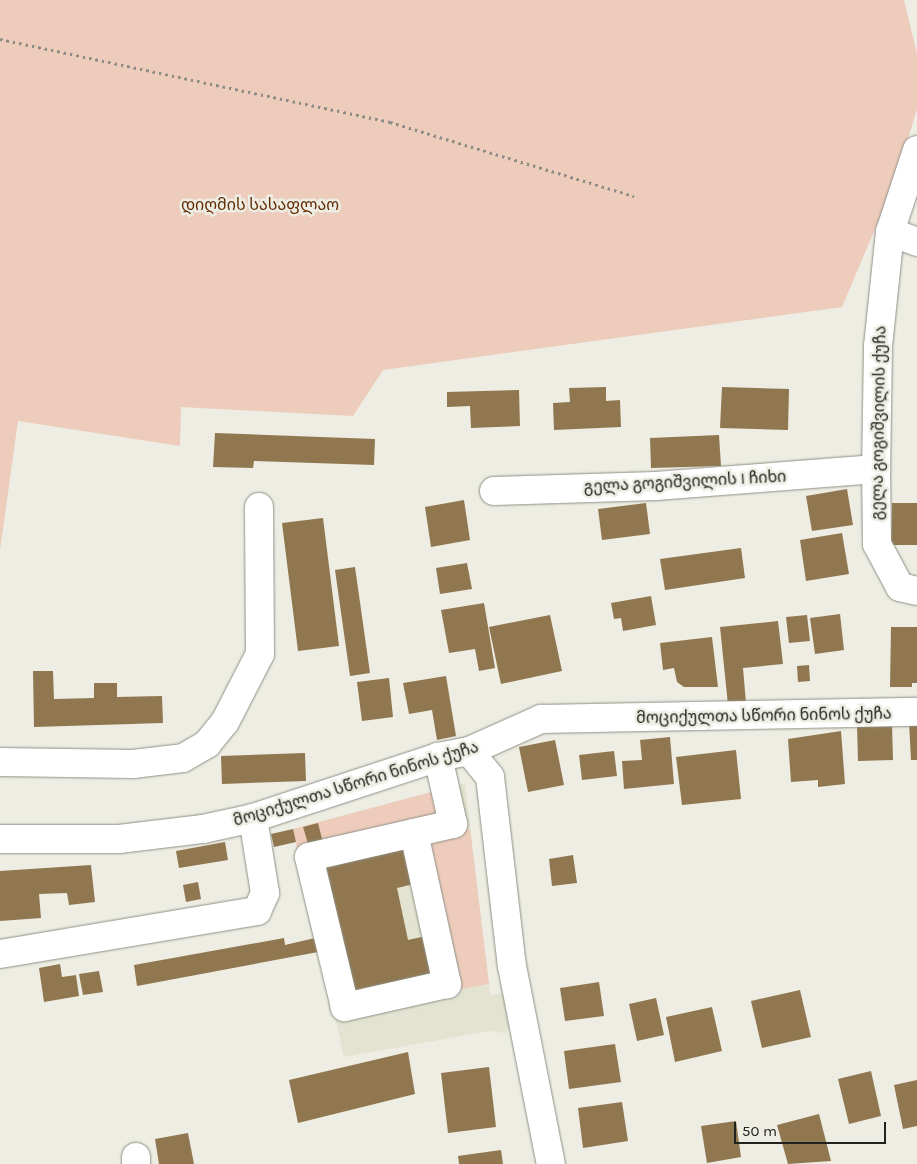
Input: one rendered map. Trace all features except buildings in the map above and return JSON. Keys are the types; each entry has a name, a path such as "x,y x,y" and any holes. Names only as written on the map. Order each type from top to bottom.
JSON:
{"street":[{"name":"გელა გოგიშვილის ქუჩა","path":"917,150 890,232 878,346 876,469 878,544 900,587 917,591"},
{"path":"890,232 917,242"},
{"name":"გელა გოგიშვილის I ჩიხი","path":"494,490 656,486 876,469"},
{"path":"0,762 134,764 183,758 207,744 225,722 260,654 259,507"},
{"name":"მოციქულთა სწორი ნინოს ქუჩა","path":"0,839 119,839 202,829 253,818 438,757 469,751 541,719 917,712"},
{"path":"469,751 490,777 512,966 551,1164"},
{"path":"414,833 447,984 345,1007 309,857 453,824 438,757"},
{"path":"0,954 257,911 266,893 253,818"}],"path":[{"path":"0,40 390,122 634,196"}],"shaded area":[{"path":"465,783 490,995 506,993 511,1025 505,1033 489,1031 344,1057 293,829"}],"green space":[{"name":"დიღმის სასაფლაო","path":"0,0 904,0 917,54 917,109 895,182 842,307 383,370 353,416 181,407 180,446 18,421 0,550"},
{"path":"435,791 442,819 298,853 293,829"},
{"path":"470,829 489,984 457,990 427,839"}]}
